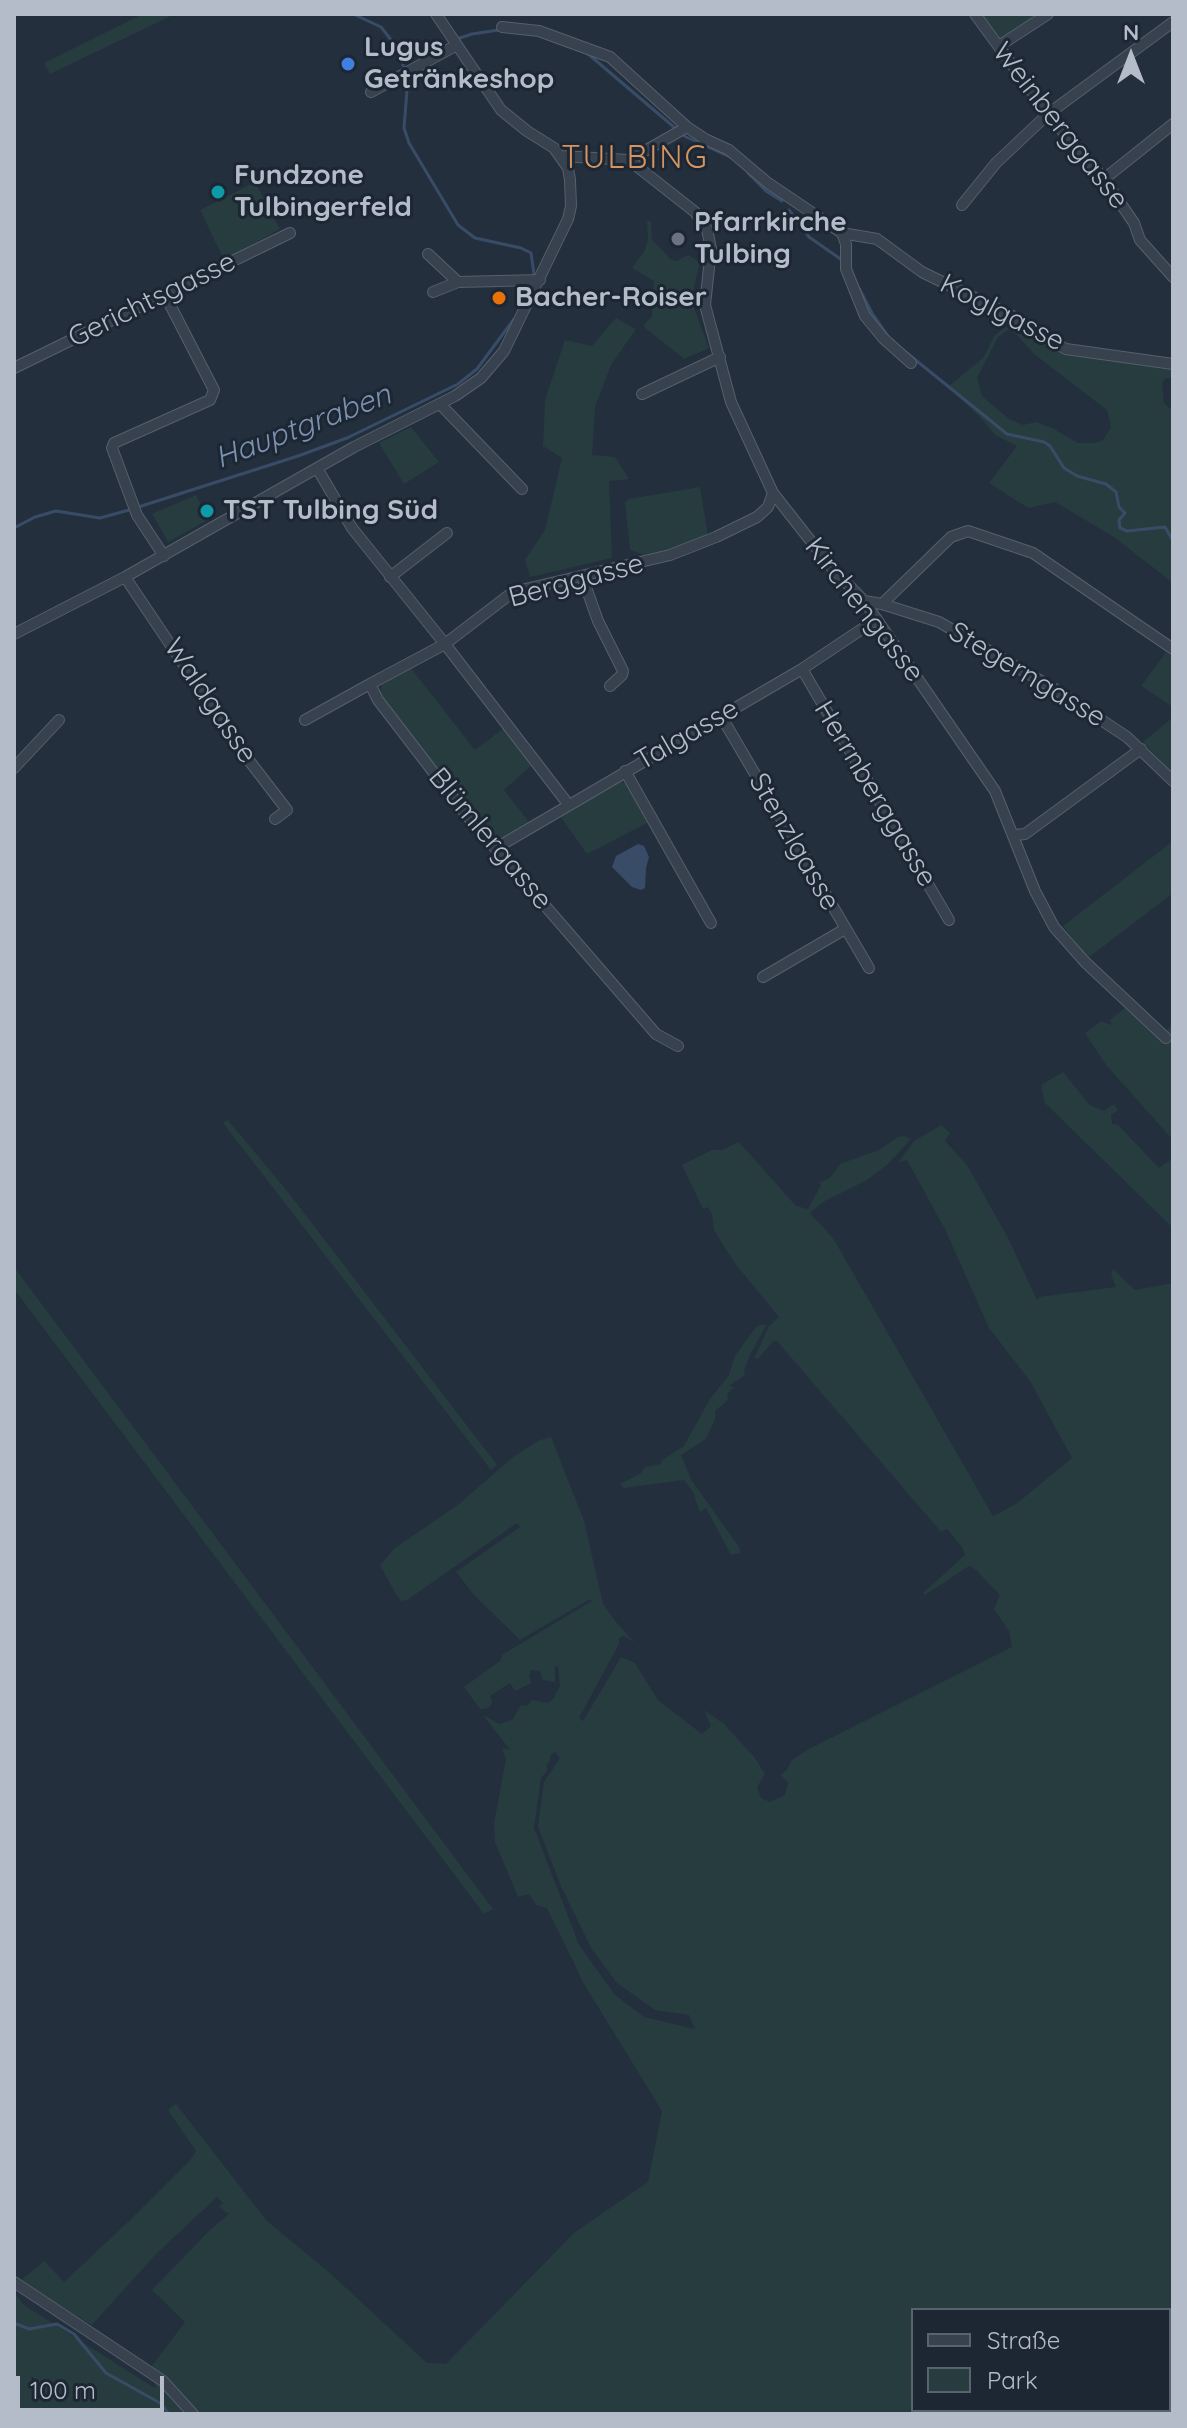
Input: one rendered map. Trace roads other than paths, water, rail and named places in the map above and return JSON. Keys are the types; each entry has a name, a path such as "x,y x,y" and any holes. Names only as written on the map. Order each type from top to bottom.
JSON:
{"street":[{"path":"14,634 164,556 317,468 440,404 471,386 504,351 561,235 571,206 570,180 561,156 501,110 436,14"},
{"name":"Weinberggasse","path":"975,14 1048,114 1104,179 1134,223 1140,240 1173,277"},
{"path":"999,46 1048,14"},
{"path":"962,205 996,163 1048,114 1173,22"},
{"path":"502,27 539,31 610,57 687,127 729,150 768,183 842,233 846,244 846,269 865,316 883,338 911,363"},
{"path":"371,92 397,75 455,46"},
{"path":"1104,179 1173,124"},
{"path":"561,156 629,160 687,127"},
{"name":"Kirchengasse","path":"629,160 695,212 707,229 711,249 705,305 731,402 773,493 832,568 864,601 995,791 1035,891 1054,927 1085,962 1166,1038"},
{"name":"Gerichtsgasse","path":"14,368 290,233"},
{"name":"Koglgasse","path":"842,233 877,239 922,272 1012,316 1019,324 1066,349 1173,364"},
{"path":"428,254 458,282"},
{"path":"433,292 458,282 540,280"},
{"path":"164,556 137,515 112,448 114,443 210,400 214,390 165,295"},
{"path":"642,394 720,357"},
{"path":"440,404 522,489"},
{"path":"317,468 352,528 568,804"},
{"name":"Berggasse","path":"445,644 513,592 670,555 757,517 768,507 773,493"},
{"path":"882,604 951,537 968,531 1033,553 1173,649"},
{"path":"390,577 447,533"},
{"path":"582,576 598,621 623,671 610,686"},
{"name":"Waldgasse","path":"125,577 241,750 287,810 275,819"},
{"name":"Stegerngasse","path":"864,601 939,622 1053,688 1141,749 1173,781"},
{"name":"Talgasse","path":"496,848 802,669 877,619"},
{"path":"305,720 445,644"},
{"name":"Herrnberggasse","path":"802,669 949,920"},
{"name":"Blümlergasse","path":"370,684 387,712 464,812 656,1034 678,1046"},
{"name":"Stenzlgasse","path":"721,716 869,968"},
{"path":"14,768 59,720"},
{"path":"1015,835 1025,834 1141,749"},
{"path":"625,771 711,923"},
{"path":"763,977 845,929"},
{"path":"14,2282 163,2381 193,2414"}],"water":[{"path":"638,844 644,846 649,857 645,888 641,890 632,887 612,867 616,856"}],"waterway":[{"name":"Hauptgraben","path":"353,14 381,27 395,45 408,77 404,128 409,143 458,225 475,238 531,253 534,274 523,301"},
{"path":"457,39 499,30"},
{"path":"587,53 675,128"},
{"path":"684,136 730,157"},
{"path":"748,173 766,191 782,201"},
{"path":"789,210 809,237 842,260"},
{"path":"859,288 888,336"},
{"name":"Hauptgraben","path":"14,528 56,511 100,518 347,438 458,384 477,369 514,319"},
{"path":"902,349 1007,434 1044,442 1064,468 1077,476 1106,484 1116,492 1119,507 1125,513 1119,520 1120,528 1127,531 1165,527 1173,541"},
{"path":"14,2323 29,2329 57,2324 74,2334 106,2373 160,2403 169,2414"}],"place":[{"name":"Lugus Getränkeshop","path":"348,64"},
{"name":"Fundzone Tulbingerfeld","path":"218,192"},
{"name":"Pfarrkirche Tulbing","path":"678,239"},
{"name":"Bacher-Roiser","path":"499,298"},
{"name":"TST Tulbing Süd","path":"207,511"}],"district":[{"name":"TULBING","path":"635,158"}]}
